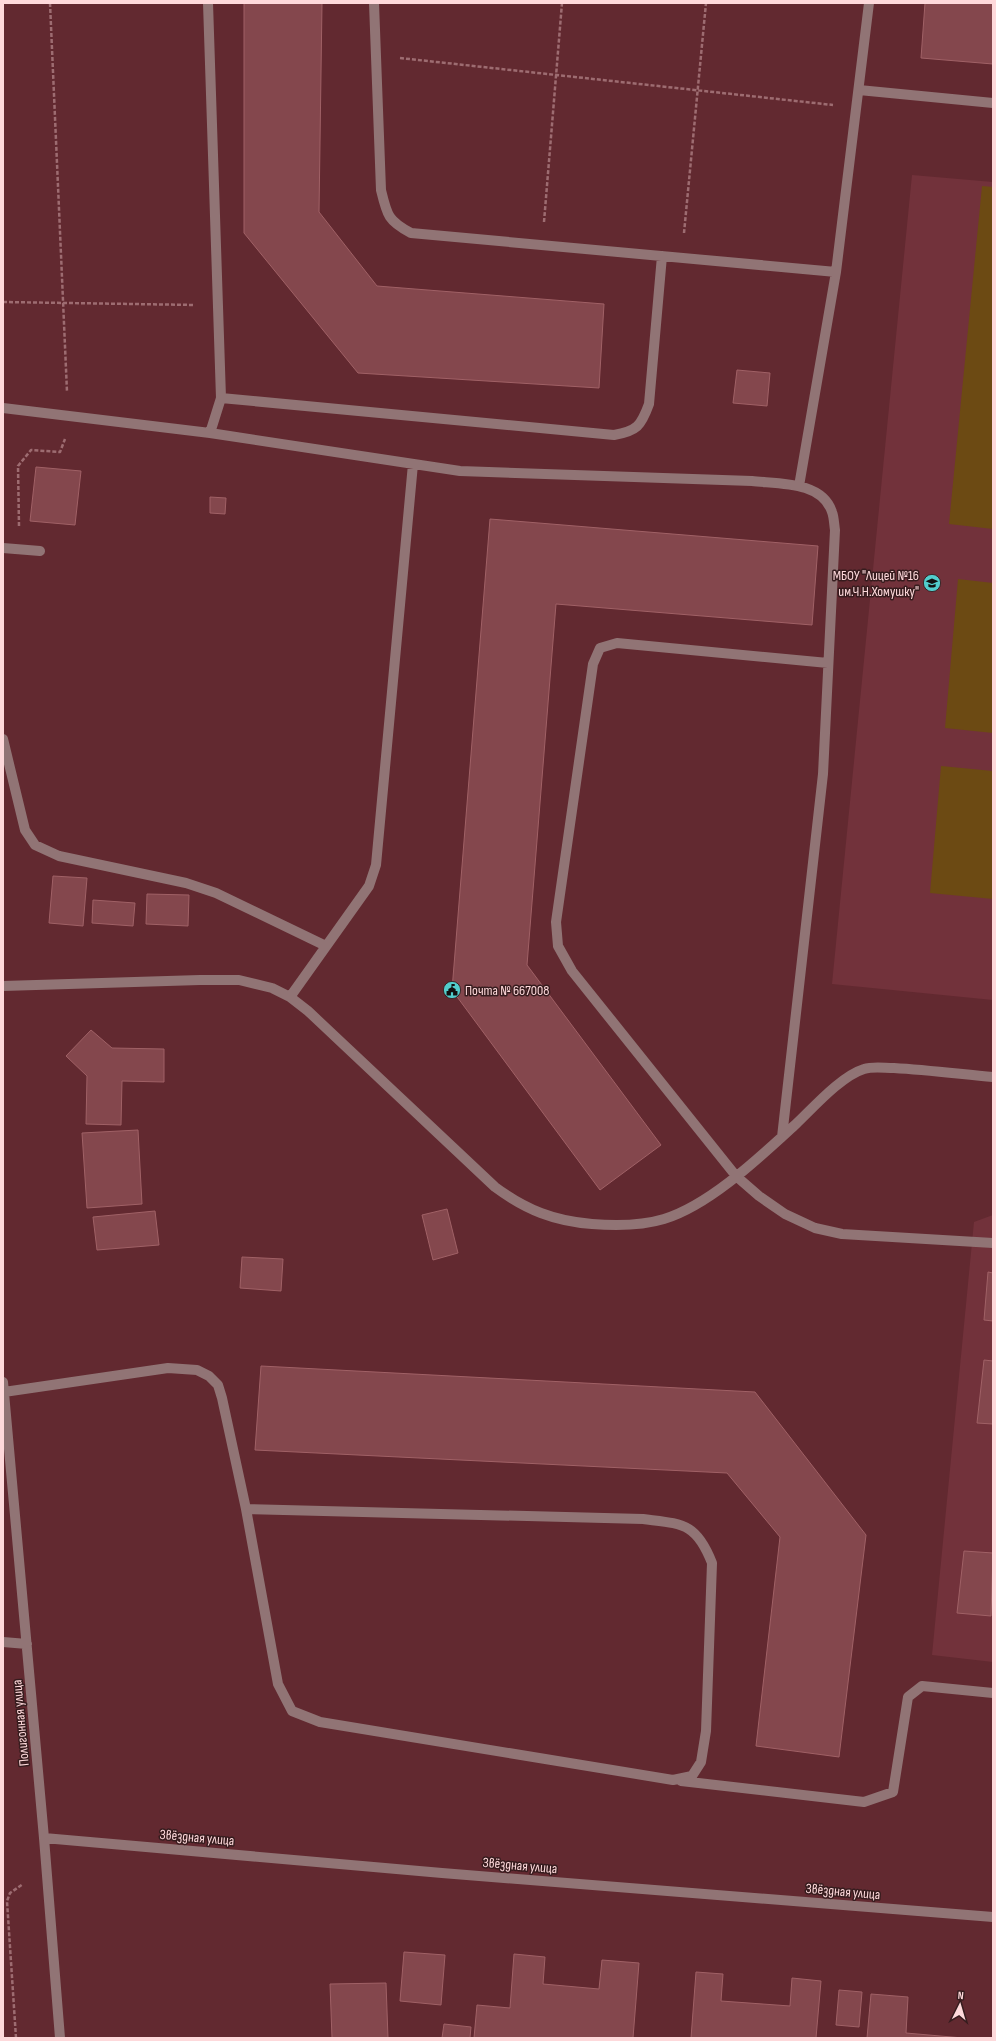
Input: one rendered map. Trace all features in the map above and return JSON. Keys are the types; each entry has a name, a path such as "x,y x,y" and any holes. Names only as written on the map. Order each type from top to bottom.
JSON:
{"street":[{"path":"208,3 221,398 210,433"},
{"path":"374,3 381,190 386,212 396,226 411,233 836,272"},
{"path":"799,486 836,272 869,3"},
{"path":"859,90 993,103"},
{"path":"221,398 614,436 630,432 643,420 649,404 662,256"},
{"path":"3,408 210,433 460,472 752,481 799,486 819,494 832,510 835,530 822,774 782,1136"},
{"path":"290,997 369,886 376,865 413,464"},
{"path":"3,548 40,551"},
{"path":"828,663 617,643 600,648 593,664 556,922 558,946 572,971 736,1176 759,1196 785,1214 815,1228 842,1234 993,1243"},
{"path":"3,739 25,830 35,845 59,856 186,883 216,893 326,946"},
{"path":"3,986 239,980 266,986 290,997 335,1035 495,1187 512,1200 540,1214 573,1222 617,1226 642,1224 665,1219 704,1199 736,1176 841,1083 853,1074 864,1069 914,1069 993,1077"},
{"path":"4,1392 168,1368 197,1370 209,1376 218,1385 246,1509 278,1684 292,1711 320,1722 673,1780 864,1802 893,1792 908,1697 922,1686 993,1693"},
{"name":"Полигонная улица","path":"3,1382 48,1881 60,2038"},
{"path":"246,1509 643,1519 678,1523 695,1532 704,1544 712,1563 706,1731 701,1762 692,1776 673,1780"},
{"path":"3,1642 27,1644"},
{"name":"Звёздная улица","path":"44,1838 434,1872 993,1917"}],"path":[{"path":"19,550 18,466 31,450 60,452 65,439 68,415 50,3"},
{"path":"542,245 562,3"},
{"path":"681,258 706,3"},
{"path":"376,55 857,107"},
{"path":"3,302 218,305"},
{"path":"16,2038 7,1901 10,1893 25,1883 48,1881"}],"shaded area":[{"name":"МБОУ \"Лицей №16 им.Ч.Н.Хомушку\"","path":"912,175 993,182 993,1000 832,984"},
{"path":"982,186 993,187 993,529 949,524"},
{"path":"958,579 993,583 993,733 945,728"},
{"path":"941,766 993,771 993,899 930,893"},
{"path":"993,1215 993,1662 932,1655 974,1222"}],"building":[{"path":"244,3 322,3 319,212 377,286 604,304 599,388 358,373 244,233"},
{"path":"925,3 993,3 993,64 921,58"},
{"path":"737,370 770,373 767,406 733,403"},
{"path":"36,467 81,471 75,525 30,521"},
{"path":"210,497 226,498 225,514 210,513"},
{"path":"490,519 818,546 812,625 556,604 527,965 661,1145 600,1190 452,990"},
{"path":"53,876 87,878 83,926 49,923"},
{"path":"147,894 189,895 188,926 146,924"},
{"path":"93,900 135,903 133,926 92,923"},
{"path":"91,1030 112,1048 164,1049 164,1082 122,1081 121,1125 86,1124 87,1076 66,1056"},
{"path":"138,1130 142,1204 87,1208 82,1133"},
{"path":"447,1209 458,1253 433,1260 422,1215"},
{"path":"155,1211 159,1245 97,1250 93,1217"},
{"path":"242,1257 283,1259 281,1291 240,1288"},
{"path":"988,1272 993,1273 993,1321 984,1320"},
{"path":"984,1360 993,1361 993,1424 977,1423"},
{"path":"261,1366 755,1392 866,1535 839,1757 756,1746 780,1537 727,1473 255,1450"},
{"path":"964,1551 993,1553 991,1616 957,1613"},
{"path":"404,1952 445,1955 441,2005 400,2001"},
{"path":"514,1954 545,1957 543,1984 599,1989 602,1960 639,1963 633,2038 474,2038 477,2005 510,2008"},
{"path":"696,1972 723,1974 721,2001 790,2006 792,1978 821,1981 816,2038 691,2038"},
{"path":"386,1983 388,2038 332,2038 330,1984"},
{"path":"839,1990 862,1992 859,2027 836,2025"},
{"path":"871,1994 908,1997 906,2033 963,2038 867,2038"},
{"path":"444,2024 471,2027 470,2038 442,2038"}],"place":[{"name":"МБОУ \"Лицей №16 им.Ч.Н.Хомушку\"","path":"932,583"},
{"name":"Почта № 667008","path":"452,990"}]}
